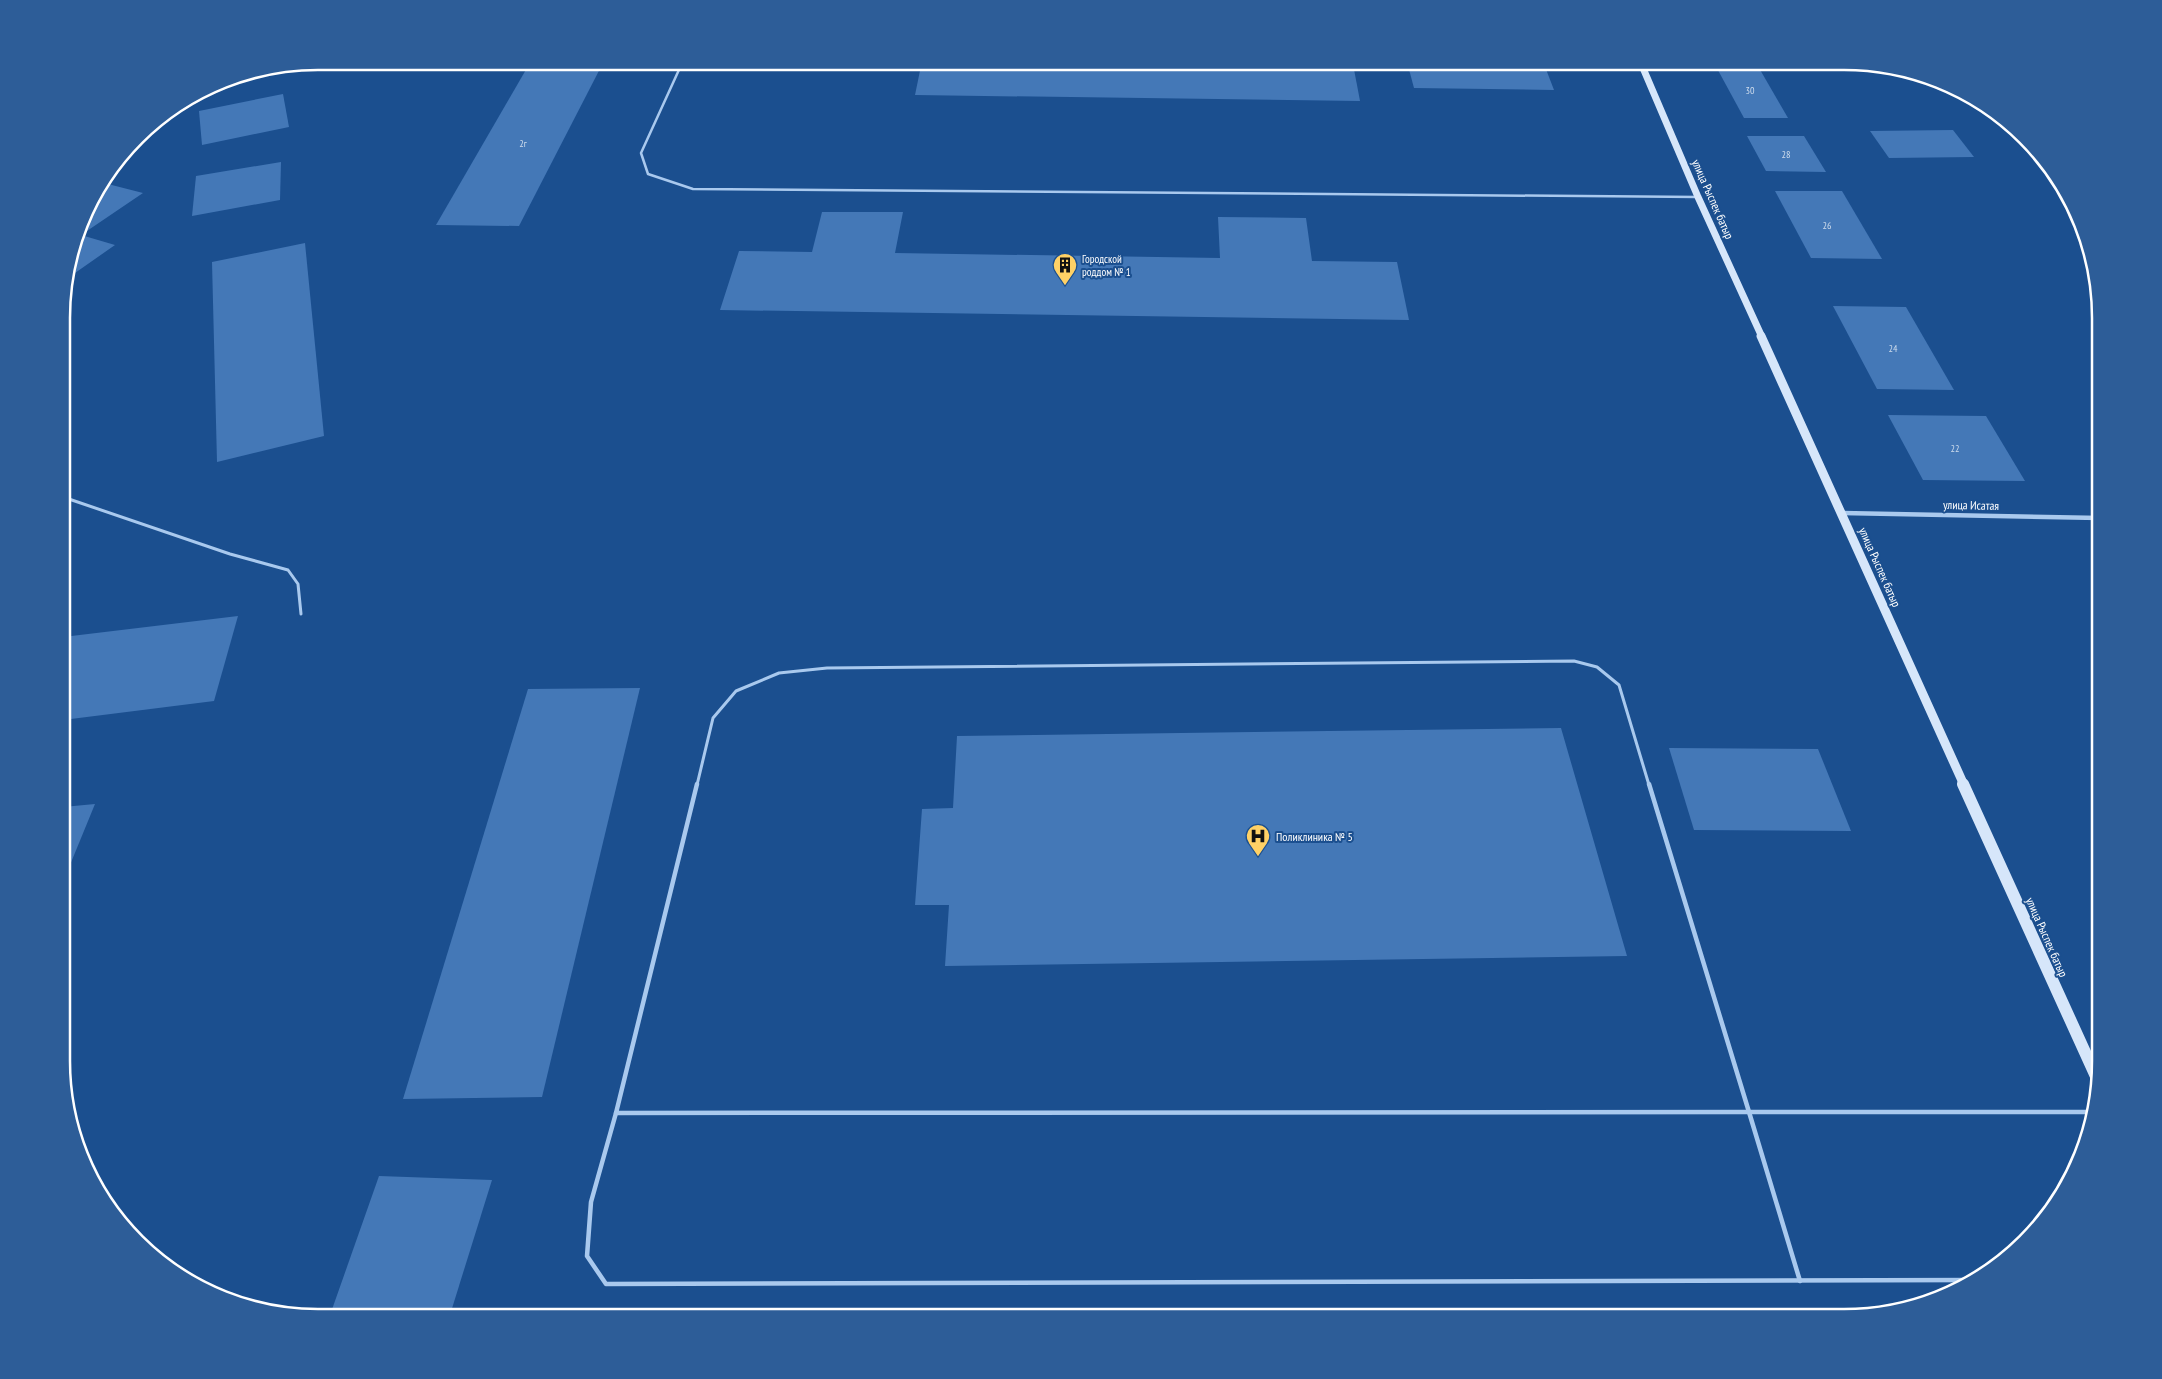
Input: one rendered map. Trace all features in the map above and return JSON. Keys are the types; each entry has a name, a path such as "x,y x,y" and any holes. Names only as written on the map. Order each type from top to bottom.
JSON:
{"street":[{"name":"улица Рыспек батыр","path":"1644,70 1698,197 2092,1067"},
{"name":"улица Исатая","path":"1842,513 2092,518"}],"lane":[{"path":"679,70 640,153 648,174 693,189 1698,197"},
{"path":"70,499 230,554 288,570 298,584 301,614"},
{"path":"1800,1281 1619,685 1597,667 1574,661 827,668 779,673 736,691 713,718 616,1113 591,1202 587,1256 606,1284 1800,1281 1960,1280"},
{"path":"616,1113 1748,1110 2087,1112"}],"building":[{"path":"526,70 599,70 519,226 436,225"},
{"path":"920,70 1354,70 1360,101 915,95"},
{"path":"1409,70 1546,70 1554,90 1414,88"},
{"path":"1718,70 1760,70 1788,118 1744,118"},
{"path":"283,94 289,127 202,145 199,111"},
{"path":"1953,130 1974,157 1889,158 1870,131"},
{"path":"1747,136 1804,136 1826,172 1766,171"},
{"path":"281,162 280,200 192,216 196,176"},
{"path":"109,184 143,193 85,232"},
{"path":"1775,191 1842,191 1882,259 1811,258"},
{"name":"Городской роддом № 1","path":"822,212 903,212 895,253 1220,258 1218,217 1306,218 1312,261 1397,262 1409,320 720,310 739,251 812,252"},
{"path":"84,236 115,245 74,274"},
{"path":"305,243 324,436 217,462 212,262"},
{"path":"1833,306 1906,307 1954,390 1877,389"},
{"path":"1888,415 1986,416 2025,481 1923,480"},
{"path":"238,616 214,701 70,719 70,636"},
{"path":"640,688 542,1097 403,1099 528,689"},
{"name":"Поликлиника № 5","path":"1561,728 1627,956 945,966 949,905 915,905 922,809 953,808 957,736"},
{"path":"1669,748 1818,749 1851,831 1694,830"},
{"path":"95,804 70,865 70,806"},
{"path":"379,1176 492,1180 452,1309 332,1309"}],"place":[{"name":"Городской роддом № 1","path":"1065,286"},
{"name":"Поликлиника № 5","path":"1258,857"}]}
